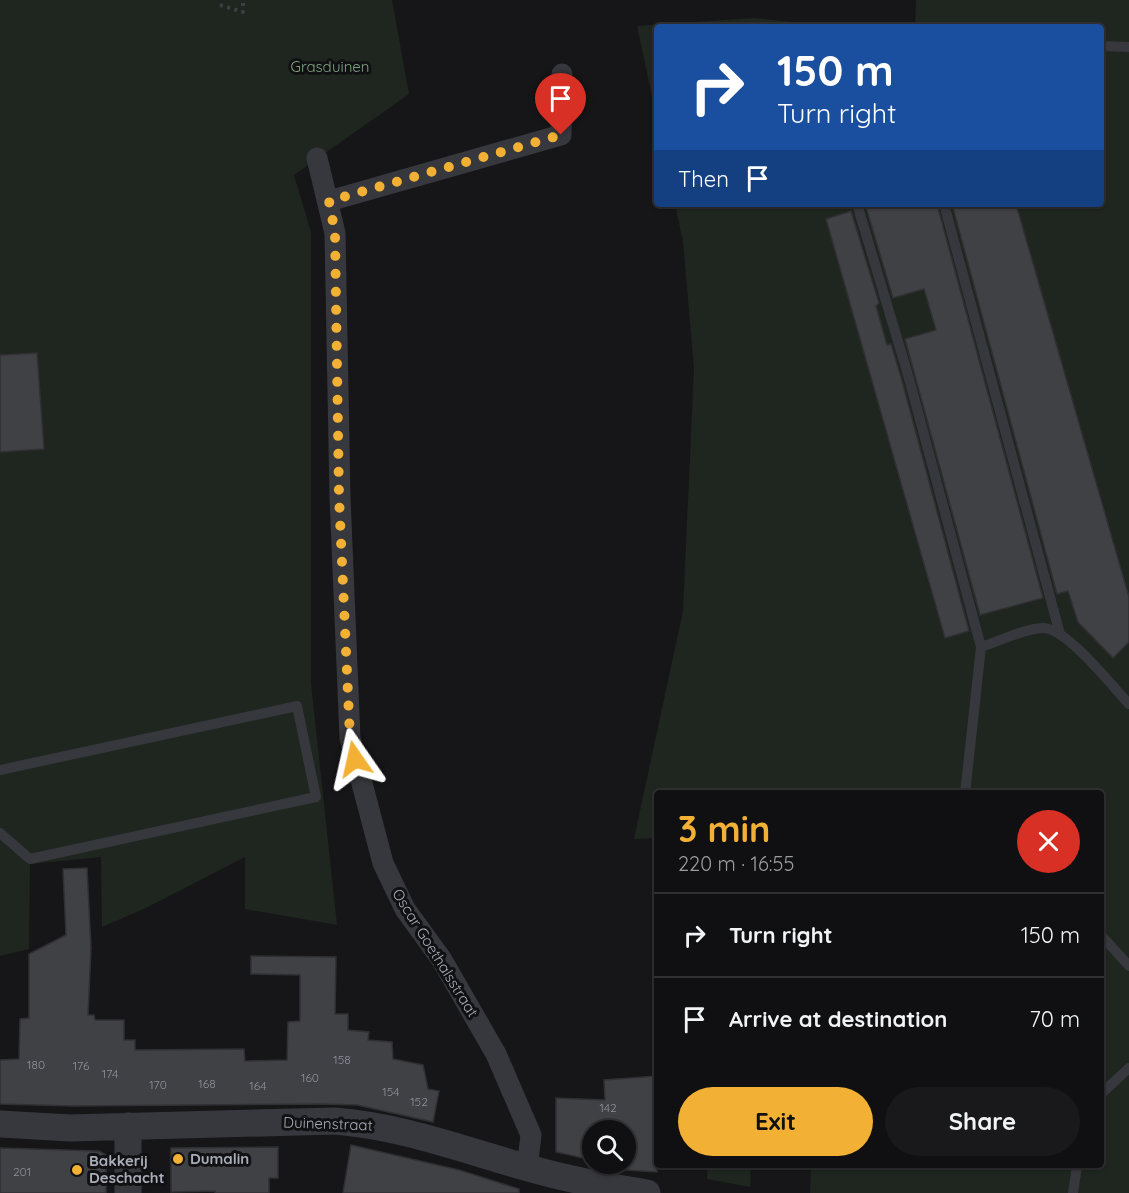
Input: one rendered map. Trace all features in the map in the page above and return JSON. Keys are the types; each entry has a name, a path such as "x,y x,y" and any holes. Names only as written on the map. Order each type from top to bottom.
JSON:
{"street":[{"path":"329,201 561,135 562,74"},
{"name":"Oscar Goethalsstraat","path":"317,159 335,233 339,497 350,738 383,863 405,909 442,960 496,1054 531,1135 527,1168"},
{"name":"Duinenstraat","path":"0,1124 70,1128 334,1122 370,1124 441,1141 527,1168 646,1193"},
{"path":"128,1126 128,1193"}],"lane":[{"path":"1104,46 1129,47"},
{"path":"858,207 908,375 981,647 967,790"},
{"path":"945,207 1060,634"},
{"path":"981,647 1044,628 1060,634 1129,704"},
{"path":"0,770 297,706 315,797 30,859 0,833"},
{"path":"1104,938 1129,966"},
{"path":"1104,1091 1129,1068"},
{"path":"1073,1193 1077,1168"}],"path":[{"path":"220,5 243,12 243,0"}],"green space":[{"name":"Grasduinen","path":"0,0 392,0 409,94 294,175 311,232 311,683 337,925 245,909 245,857 146,908 102,927 101,857 30,864 29,949 0,956"},
{"path":"916,0 1129,0 1129,1193 810,1193 811,1168 1104,1168 1104,790 654,790 654,855 653,838 634,839 683,611 694,368 683,242 676,207 1104,207 1104,24 915,24"},
{"path":"754,18 810,24 666,24"},
{"path":"654,25 654,105 637,26"},
{"path":"708,1168 751,1168 750,1187 707,1179"}],"building":[{"path":"866,207 938,207 1043,598 980,615 905,339 936,330 924,289 893,298"},
{"path":"953,207 1017,207 1129,597 1129,642 1113,658 1078,622 1068,591 1057,594"},
{"path":"851,211 879,303 876,306 887,345 891,344 901,377 969,631 945,638 826,219"},
{"path":"37,353 44,449 0,452 0,355"},
{"path":"87,868 91,948 88,1015 94,1015 95,1020 124,1020 124,1040 135,1040 135,1050 244,1049 245,1061 287,1060 288,1022 300,1021 300,975 251,974 251,956 336,957 335,1014 348,1014 348,1030 369,1032 368,1040 392,1042 393,1059 423,1065 428,1089 439,1091 433,1122 357,1105 0,1104 0,1060 19,1059 20,1019 29,1018 29,954 66,935 63,869"},
{"path":"654,1076 654,1168 657,1168 657,1172 636,1171 636,1120 582,1120 582,1158 556,1152 556,1098 605,1100 604,1080"},
{"path":"351,1145 459,1170 519,1189 519,1193 343,1193"},
{"path":"278,1147 278,1178 269,1178 269,1193 171,1192 171,1148"},
{"path":"0,1148 99,1151 106,1155 106,1193 0,1193"}],"place":[{"name":"Dumalin","path":"178,1159"},
{"name":"Bakkerij Deschacht","path":"77,1170"}],"route":[{"path":"355,759 350,738 339,497 335,233 329,201 561,135"}]}
